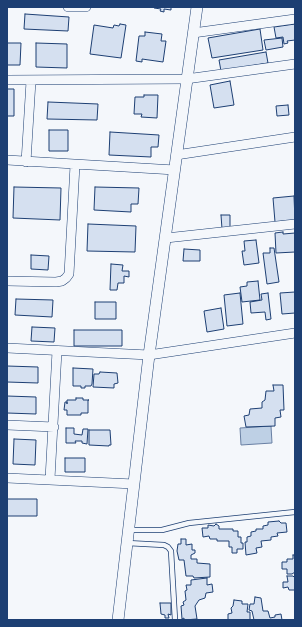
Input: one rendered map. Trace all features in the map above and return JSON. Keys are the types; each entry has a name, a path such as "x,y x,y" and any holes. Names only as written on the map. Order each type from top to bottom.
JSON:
{"street":[{"path":"68,7 86,7"},
{"path":"118,620 149,355 197,7"},
{"path":"193,33 295,19"},
{"path":"7,80 186,80 295,64"},
{"path":"26,162 31,81"},
{"path":"176,155 295,137"},
{"path":"7,160 175,170"},
{"path":"7,281 56,282 62,281 69,274 76,165"},
{"path":"166,238 295,224"},
{"path":"7,348 149,355 295,333"},
{"path":"50,479 58,351"},
{"path":"7,425 54,427"},
{"path":"7,478 134,484"}],"lane":[{"path":"128,530 162,530 189,523 295,512"},
{"path":"127,543 164,545 171,551 175,620"}],"water":[{"path":"271,426 272,443 241,445 240,428"}],"building":[{"path":"171,7 171,10 164,9 164,12 160,11 161,9 154,8"},
{"path":"25,14 69,17 68,31 24,29"},
{"path":"120,24 126,25 121,58 90,54 94,25 113,28 114,25 119,26"},
{"path":"295,24 295,40 287,41 288,43 284,44 283,37 276,38 274,27"},
{"path":"260,29 263,50 212,58 208,38"},
{"path":"145,32 162,34 161,41 166,41 163,62 142,59 142,62 136,61 139,36 145,36"},
{"path":"282,38 283,47 266,50 264,40"},
{"path":"7,43 21,43 20,65 7,65"},
{"path":"36,43 67,44 67,68 36,67"},
{"path":"266,52 268,63 221,71 219,60"},
{"path":"230,81 234,105 214,108 210,85"},
{"path":"7,89 14,89 14,116 7,116"},
{"path":"144,95 158,95 157,118 141,117 142,114 134,114 135,97 144,97"},
{"path":"48,102 98,104 97,120 47,119"},
{"path":"288,105 289,115 277,116 276,106"},
{"path":"49,130 68,130 68,151 49,151"},
{"path":"110,132 159,135 158,147 151,147 151,157 109,155"},
{"path":"14,187 61,188 60,220 13,218"},
{"path":"95,187 139,188 138,204 131,204 131,212 94,210"},
{"path":"294,196 295,220 275,222 273,198"},
{"path":"221,215 230,215 230,229 222,229"},
{"path":"88,224 136,226 135,252 87,251"},
{"path":"283,232 283,234 295,233 295,252 276,253 275,233"},
{"path":"256,240 259,263 244,265 242,251 245,251 244,241"},
{"path":"270,248 274,248 279,282 267,284 263,253 270,253"},
{"path":"184,249 200,250 200,261 183,261"},
{"path":"31,255 49,256 48,270 31,269"},
{"path":"111,264 123,265 122,271 129,271 129,277 124,276 124,283 118,283 117,290 110,290"},
{"path":"258,281 260,300 242,302 240,287 247,286 247,282"},
{"path":"295,292 295,313 282,314 280,293"},
{"path":"240,293 243,324 227,326 224,295"},
{"path":"268,293 271,319 266,320 265,312 251,313 250,302 262,300 261,294"},
{"path":"16,299 53,300 52,317 15,315"},
{"path":"95,302 116,302 116,319 95,319"},
{"path":"221,308 224,329 207,332 204,311"},
{"path":"32,327 55,328 54,342 31,341"},
{"path":"74,330 122,330 122,346 74,346"},
{"path":"7,366 38,367 38,383 7,382"},
{"path":"73,368 93,369 91,386 81,388 81,386 73,386"},
{"path":"100,372 117,373 118,383 114,384 114,388 93,387 94,374 99,374"},
{"path":"273,385 283,385 284,410 280,410 281,417 275,418 275,426 246,427 244,416 249,415 250,409 262,408 262,402 265,400 266,391 274,391"},
{"path":"7,396 36,397 36,414 7,413"},
{"path":"76,398 88,400 88,413 81,413 81,415 67,415 67,410 64,410 65,402 67,402 67,400 76,400"},
{"path":"66,428 74,428 74,434 82,435 83,429 88,429 87,444 82,443 82,441 75,441 76,443 66,443"},
{"path":"89,430 110,430 111,445 89,445"},
{"path":"14,439 36,440 35,465 13,464"},
{"path":"65,458 85,458 85,472 65,472"},
{"path":"7,499 37,499 37,516 7,516"},
{"path":"279,521 281,523 286,523 287,532 277,533 278,536 271,537 271,540 261,541 262,547 256,548 257,553 246,555 245,542 247,542 247,537 251,536 251,532 256,531 256,529 263,529 263,526 268,525 268,522"},
{"path":"216,524 219,526 219,529 233,529 233,531 238,531 238,537 241,537 241,543 243,543 243,549 237,549 237,553 232,553 232,547 229,547 229,541 217,541 217,539 210,539 209,536 203,537 202,528 208,528 208,525 214,526"},
{"path":"181,539 186,539 186,545 192,544 192,550 195,550 195,553 191,555 191,559 197,559 197,563 210,564 210,577 194,578 193,576 186,576 184,560 179,560 177,551 178,544 181,544"},
{"path":"293,555 295,555 295,572 292,574 287,574 287,569 282,569 282,562 287,562 287,559 293,559"},
{"path":"287,576 293,576 295,578 295,590 289,590 288,587 283,588 283,582 288,582"},
{"path":"207,578 207,585 212,584 213,592 206,593 205,598 199,600 195,606 197,619 182,619 181,606 184,605 183,602 186,600 186,585 191,585 191,580"},
{"path":"255,597 261,598 263,611 268,611 270,618 281,614 282,620 254,620 252,611 249,610 250,604 254,604"},
{"path":"234,600 242,601 242,604 248,604 247,612 250,612 250,620 228,620 228,614 232,613 231,608"},
{"path":"160,603 171,603 171,615 168,614 169,618 165,618 165,615 161,614"}]}
